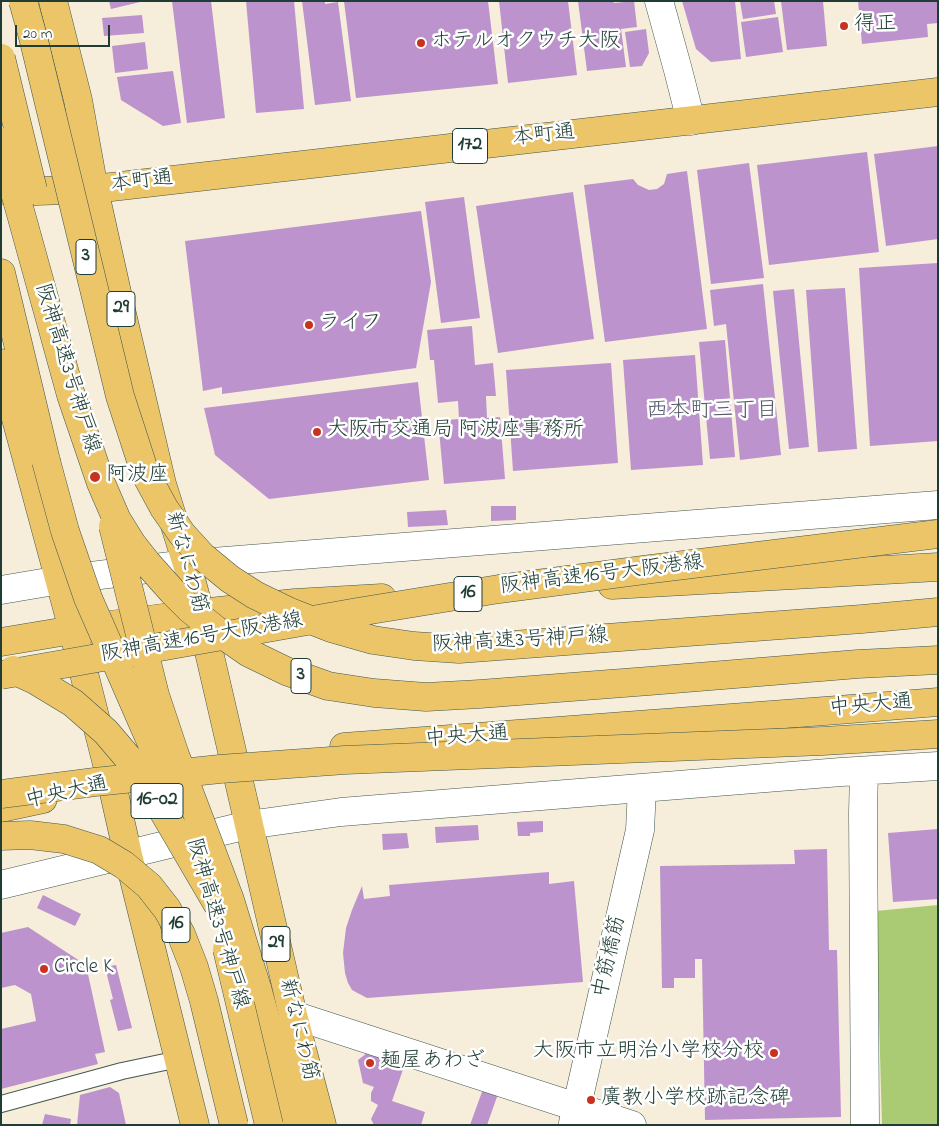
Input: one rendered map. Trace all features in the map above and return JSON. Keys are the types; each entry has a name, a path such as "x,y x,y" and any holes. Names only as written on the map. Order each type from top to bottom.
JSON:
{"main road":[{"name":"阪神高速3号神戸線","path":"24,1 120,396 144,473 164,508 182,534 202,556 230,579 255,595 290,612 331,628 381,641 414,646 458,649 938,612"},
{"name":"新なにわ筋","path":"53,1 78,100 94,189 162,484 200,613 292,1015 322,1125"},
{"name":"3","path":"1,58 155,696 175,755 230,900 257,988"},
{"name":"本町通","path":"1,193 94,189 938,92"},
{"name":"阪神高速3号神戸線","path":"1,142 71,395 101,483 117,520 132,544 172,591 216,630 249,653 286,671 328,686 374,693 426,696 480,694 858,664 938,660"},
{"name":"阪神高速3号神戸線","path":"1,273 46,461 65,531 88,598 196,846 231,963 269,1125"},
{"path":"1,363 73,630 195,1125"},
{"name":"阪神高速16号大阪港線","path":"1,675 348,613 499,589 938,534"},
{"path":"1,642 200,613 305,603 938,567"},
{"name":"16-02","path":"1,665 35,680 73,703 106,732 134,766 159,804 224,914 257,988 295,1125"},
{"name":"中央大通","path":"1,808 112,784 235,761 327,748 938,702"},
{"path":"1,794 220,769 345,760 938,734"},
{"name":"16","path":"1,836 30,835 64,839 98,850 124,865 149,886 167,909 181,934 194,967 234,1125"}],"street":[{"path":"659,1 691,121"},
{"path":"1,590 60,580 187,564 938,505"},
{"path":"838,710 863,813 865,1125"},
{"path":"1,885 248,825 341,812 938,766"},
{"name":"中筋橋筋","path":"575,1116 640,830 642,789"},
{"path":"292,1015 575,1116 632,1125"}],"lane":[{"path":"1,1104 122,1071 179,1059"}],"green space":[{"path":"938,905 938,1125 882,1125 876,911"}],"building":[{"path":"109,1 140,1 140,2 111,9"},
{"path":"172,1 211,1 225,118 187,123"},
{"path":"246,1 294,1 304,109 256,113"},
{"path":"302,1 325,1 325,4 338,2 351,101 315,105"},
{"name":"ホテルオクウチ大阪","path":"344,1 488,1 498,84 356,98"},
{"path":"499,1 568,1 577,75 508,83"},
{"path":"578,1 613,1 614,3 634,1 637,27 621,29 626,67 587,71"},
{"path":"682,1 735,1 741,59 711,62 696,49"},
{"path":"740,1 774,1 776,14 743,19"},
{"path":"781,1 823,1 827,46 787,50"},
{"path":"858,1 938,1 938,23 927,24 928,37 862,44"},
{"path":"142,15 144,33 104,36 102,18"},
{"path":"778,17 783,52 746,57 741,22"},
{"path":"646,29 649,53 642,66 630,67 625,32"},
{"path":"145,42 148,69 115,73 112,46"},
{"path":"173,71 181,123 163,126 121,100 117,77"},
{"path":"938,146 938,239 886,246 874,154"},
{"path":"867,152 879,252 769,265 757,165"},
{"path":"749,163 764,278 711,284 697,170"},
{"path":"687,171 707,329 605,342 584,185 633,179 638,185 649,190 657,189 664,184 667,174"},
{"path":"573,192 594,339 498,353 476,206"},
{"path":"464,197 480,318 441,323 425,202"},
{"name":"ライフ","path":"421,211 431,282 416,368 222,394 222,387 203,391 185,241"},
{"path":"938,263 938,441 870,446 859,268"},
{"path":"763,284 781,455 740,460 726,324 714,326 710,290"},
{"path":"845,288 857,449 818,452 806,290"},
{"path":"794,289 809,447 789,449 773,291"},
{"path":"472,326 475,365 493,363 496,396 486,396 487,418 500,417 505,479 444,484 439,430 448,429 447,420 459,419 458,401 438,403 434,360 430,360 427,330"},
{"path":"725,340 735,457 710,459 699,342"},
{"path":"695,355 703,465 631,470 623,360"},
{"path":"611,363 618,463 513,471 506,370"},
{"name":"大阪市交通局 阿波座事務所","path":"418,382 429,480 269,499 215,455 204,408"},
{"path":"491,506 516,506 516,520 491,521"},
{"path":"446,510 448,525 408,527 407,512"},
{"path":"543,821 543,832 530,833 530,836 518,836 517,822"},
{"path":"478,825 479,840 436,843 435,827"},
{"path":"938,829 938,899 893,902 888,833"},
{"path":"407,833 409,848 383,850 382,834"},
{"path":"827,849 829,950 837,950 841,1117 705,1120 702,959 695,959 695,978 674,978 674,988 662,988 660,866 795,864 794,850"},
{"path":"549,872 549,884 574,881 583,982 367,998 352,990 345,973 343,953 346,928 362,886 364,899 390,896 389,885"},
{"path":"43,895 81,914 75,926 37,908"},
{"path":"28,927 86,965 105,1052 95,1054 98,1064 1,1089 1,1029 36,1021 31,994 15,985 1,988 1,933"},
{"path":"116,965 132,1028 118,1031 110,1000 113,999 105,967"},
{"path":"372,1049 406,1061 392,1101 425,1112 421,1125 374,1125 371,1119 378,1105 371,1101 371,1093 374,1087 363,1083 358,1060"},
{"path":"110,1087 119,1093 126,1125 77,1125 80,1095"},
{"path":"483,1089 498,1094 487,1125 470,1125"},
{"path":"45,1114 71,1119 70,1125 42,1125"}],"place":[{"name":"得正","path":"844,26"},
{"name":"ホテルオクウチ大阪","path":"421,43"},
{"name":"ライフ","path":"309,325"},
{"name":"大阪市交通局 阿波座事務所","path":"317,432"},
{"name":"阿波座","path":"95,477"},
{"name":"Circle K","path":"44,969"},
{"name":"大阪市立明治小学校分校","path":"774,1053"},
{"name":"麺屋あわざ","path":"370,1063"},
{"name":"廣教小学校跡記念碑","path":"591,1100"}],"district":[{"name":"西本町三丁目","path":"712,412"}]}
